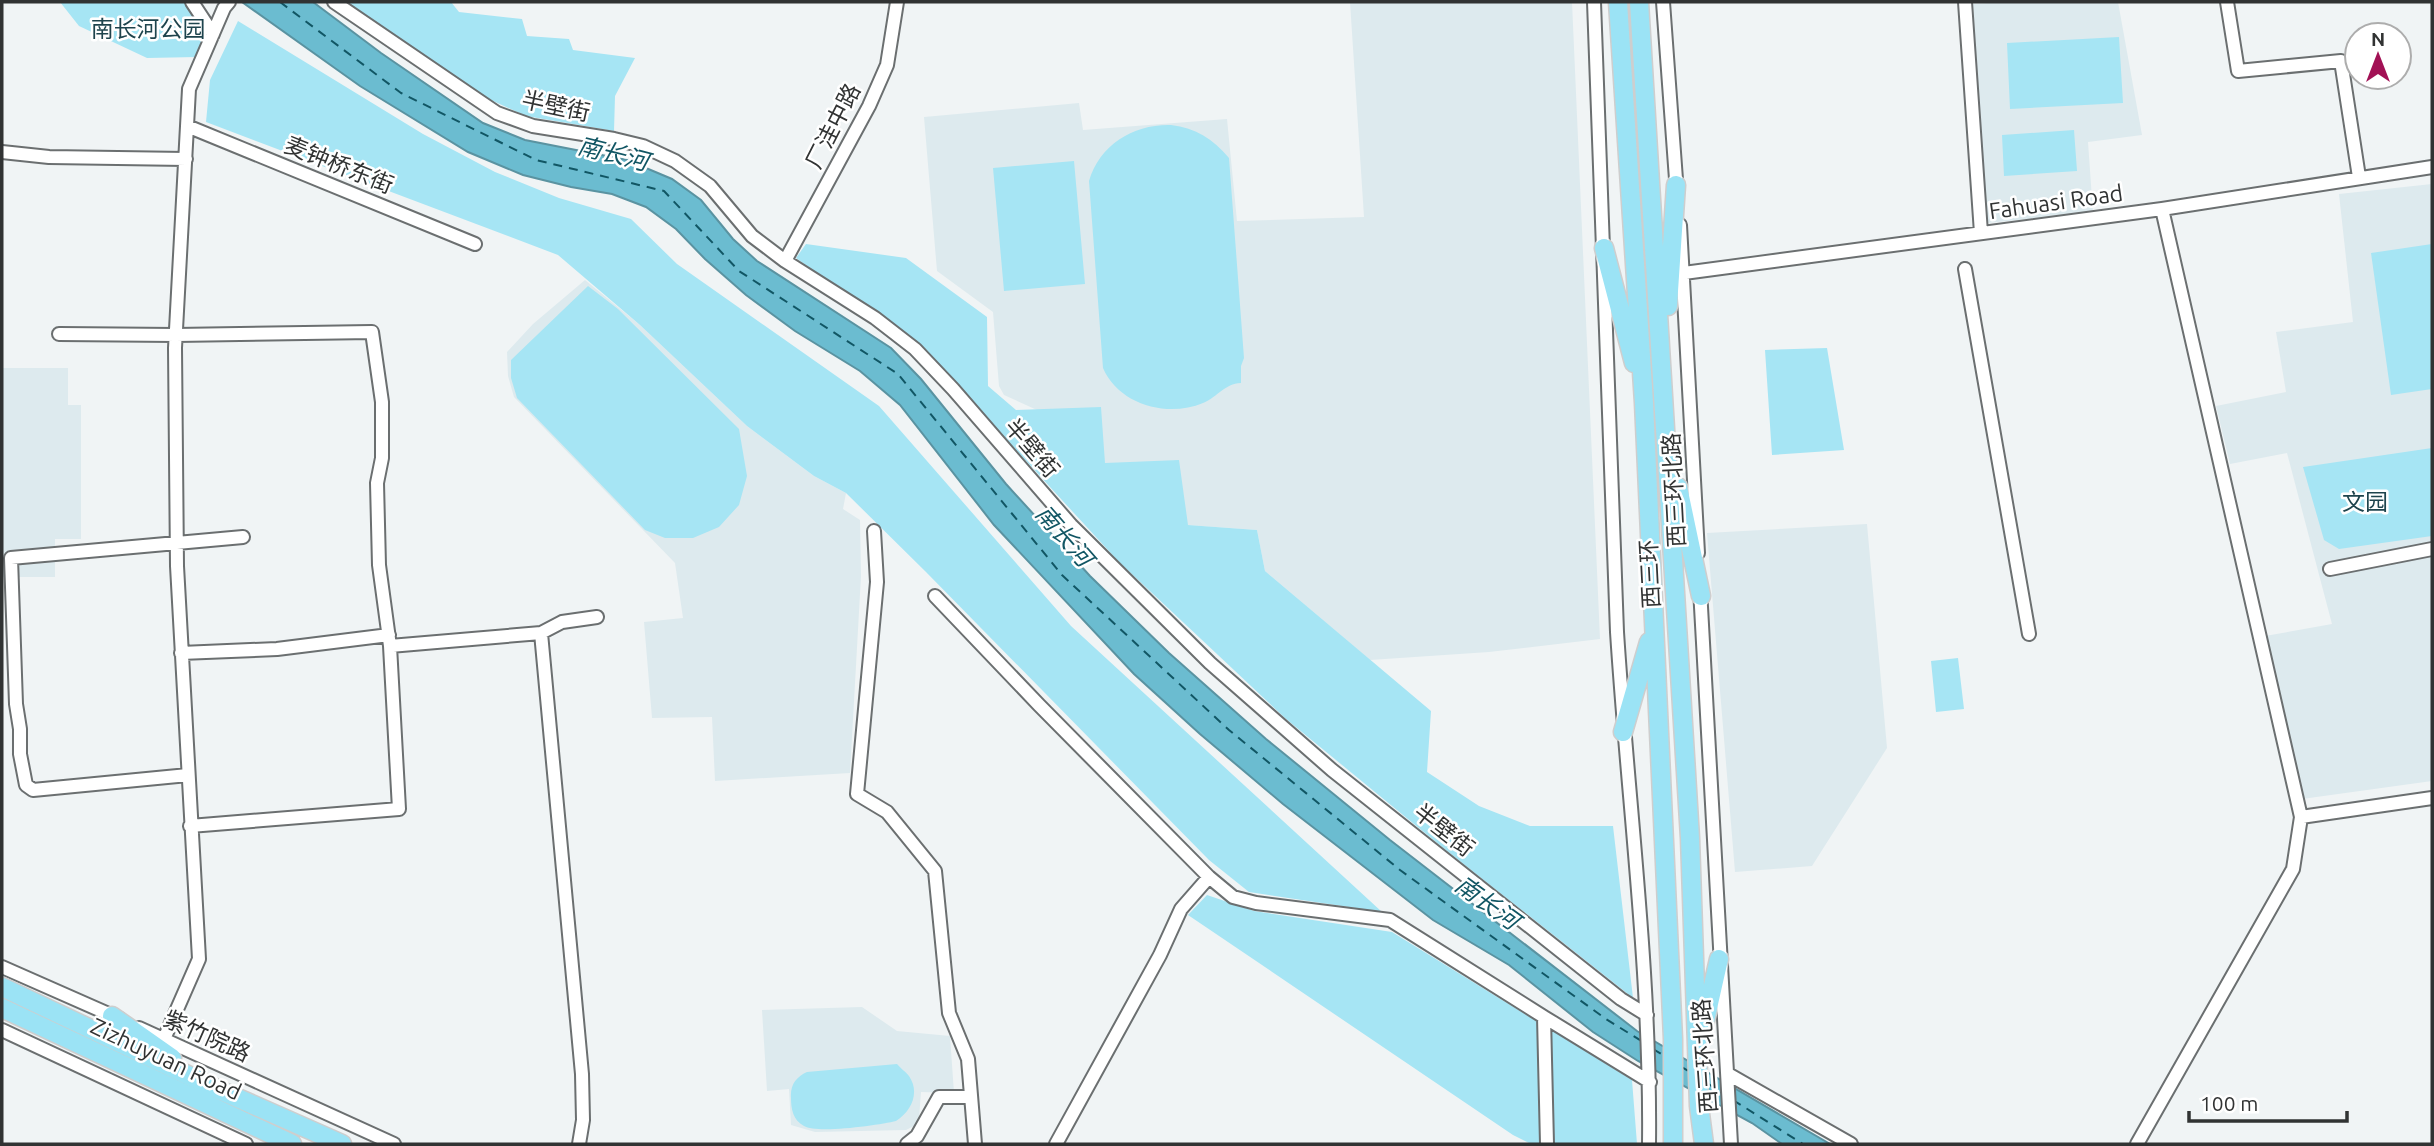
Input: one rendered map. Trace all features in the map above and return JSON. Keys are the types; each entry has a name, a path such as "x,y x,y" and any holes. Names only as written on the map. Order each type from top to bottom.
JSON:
{"highway":[{"name":"西三环","path":"1618,2 1644,403 1674,1087 1673,1144"},
{"name":"西三环","path":"1639,2 1690,838 1701,1144"},
{"path":"1663,376 1676,185"},
{"path":"1604,248 1644,403"},
{"path":"1666,425 1701,596"},
{"path":"1623,732 1654,625"},
{"path":"1697,1054 1719,959"},
{"name":"Zizhuyuan Road","path":"2,986 215,1088 342,1144"},
{"name":"Zizhuyuan Road","path":"2,1008 11,1016 292,1144"},
{"path":"112,1016 215,1088"},
{"path":"1674,1087 1682,1144"}],"street":[{"path":"192,2 213,34"},
{"name":"半壁街","path":"334,2 497,113 533,126 643,146 676,161 710,186 752,236 785,261 875,318 915,349 1071,525 1210,663 1332,770 1647,1020"},
{"name":"厂洼中路","path":"785,261 869,106 887,65 897,2"},
{"path":"1594,2 1617,620 1623,732 1638,873 1647,1020 1649,1144"},
{"name":"西三环北路","path":"1663,2 1684,273 1731,1144"},
{"path":"1965,2 1981,233"},
{"path":"2227,2 2238,71 2341,61 2359,177"},
{"path":"164,1039 199,960 176,542 176,335 189,89 226,5"},
{"name":"麦钟桥东街","path":"187,126 475,244"},
{"path":"2,152 49,157 186,159"},
{"name":"Fahuasi Road","path":"1684,273 2162,208 2432,167"},
{"path":"2137,1144 2293,869 2301,817 2162,208"},
{"path":"1965,269 2029,634"},
{"path":"59,334 372,332 382,402 382,458 377,483 379,565 389,640 399,809 190,826"},
{"path":"874,531 877,582 857,794 887,812 935,871 948,1013 968,1059 975,1144"},
{"path":"188,775 33,790 26,785 20,754 16,704 10,558 243,537"},
{"path":"2330,569 2432,550"},
{"path":"935,596 1209,877 1233,897 1256,903 1390,920 1650,1082"},
{"path":"181,653 541,633 562,622 597,617"},
{"path":"541,633 582,1074 583,1120 579,1144"},
{"path":"2301,817 2432,798"},
{"path":"1056,1144 1160,955 1181,909 1209,877"},
{"name":"紫竹院路","path":"2,967 394,1144"},
{"path":"1544,1017 1547,1144"},
{"path":"2,1030 246,1144"},
{"path":"1728,1073 1851,1144"},
{"path":"907,1144 917,1136 939,1097 971,1097"}],"shaded area":[{"path":"242,2 313,2 381,53 483,123 525,140 627,160 672,179 701,200 733,239 757,261 891,348 921,379 1006,484 1090,576 1169,653 1266,739 1390,840 1637,1031 1830,1144 1782,1144 1752,1123 1638,1061 1593,1032 1509,965 1433,920 1283,804 1134,674 994,525 900,405 860,371 795,331 746,295 676,229 646,207 612,194 523,175 468,152 360,86"},
{"path":"1350,2 1572,2 1600,639 1489,652 1370,660 1265,571 1257,530 1188,525 1105,463 1056,410 1037,410 1004,395 999,386 993,312 937,271 924,117 1079,103 1083,130 1227,119 1237,221 1364,217"},
{"path":"2118,2 2142,135 2088,142 2093,213 1986,223 1973,4"},
{"path":"2432,184 2432,781 2302,799 2265,636 2332,624 2287,453 2230,464 2216,406 2286,392 2276,332 2353,322 2339,194"},
{"path":"585,280 640,325 747,426 814,476 846,493 843,509 860,520 861,576 850,773 715,781 712,717 652,718 644,622 683,618 675,563 514,397 508,376 507,352 533,324"},
{"path":"2,368 68,368 68,405 81,405 81,539 55,539 55,577 2,577"},
{"path":"1867,524 1887,748 1812,866 1735,872 1707,533"},
{"path":"862,1007 897,1031 950,1036 954,1093 921,1092 919,1119 914,1126 906,1130 815,1132 791,1125 789,1089 767,1091 762,1010"}],"green space":[{"name":"南长河公园","path":"60,2 185,2 207,36 197,57 147,58 79,26"},
{"path":"347,2 451,2 459,12 522,19 527,36 569,39 573,50 635,58 615,96 614,131 526,116 478,94"},
{"path":"238,21 423,134 495,172 559,198 631,219 677,264 879,406 1071,626 1382,912 1249,892 1209,860 846,493 814,476 747,426 640,325 558,255 206,122 210,80"},
{"path":"2119,37 2123,103 2010,109 2007,43"},
{"path":"1171,125 1203,136 1217,145 1229,158 1244,358 1241,383 1230,386 1203,403 1175,409 1146,405 1132,399 1110,381 1103,368 1089,181 1101,156 1120,139 1144,128"},
{"path":"2074,130 2077,171 2004,176 2002,135"},
{"path":"1074,161 1085,284 1004,291 993,168"},
{"path":"806,244 906,258 987,317 988,386 1016,410 1101,407 1105,463 1179,460 1188,525 1257,530 1265,571 1431,711 1427,772 1479,806 1530,826 1613,826 1633,998 1286,719 1119,562 922,348 796,258"},
{"path":"2432,244 2432,389 2391,395 2371,253"},
{"path":"588,286 618,309 739,429 747,476 739,505 719,527 693,538 665,538 645,530 517,398 511,378 511,360"},
{"path":"1827,348 1844,450 1772,455 1765,350"},
{"name":"文园","path":"2432,448 2432,536 2339,549 2324,540 2303,467"},
{"path":"1958,658 1964,709 1936,712 1931,661"},
{"path":"1207,895 1254,911 1392,932 1632,1080 1637,1144 1531,1144 1513,1135 1188,915"},
{"path":"897,1064 909,1076 914,1095 910,1107 896,1121 822,1129 800,1124 793,1114 791,1093 794,1082 807,1072"}],"ferry route":[{"path":"280,2 401,93 536,160 664,191 739,271 898,374 1062,575 1229,730 1400,870 1606,1019 1643,1042"},
{"path":"1653,1049 1663,1055"},
{"path":"1680,1066 1690,1072"},
{"path":"1707,1083 1722,1093"},
{"path":"1733,1100 1803,1144"}],"water label":[{"name":"南长河","path":"613,154"},
{"name":"南长河","path":"1064,536"},
{"name":"南长河","path":"1487,903"}]}
